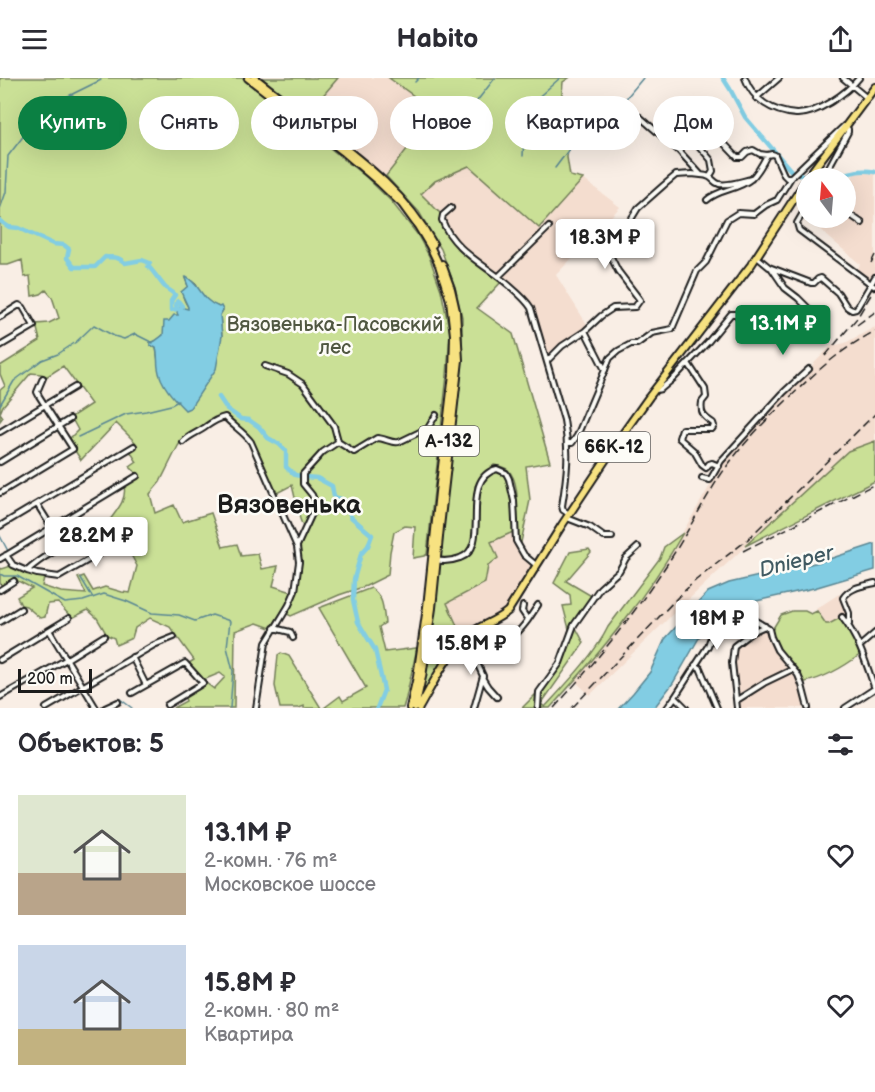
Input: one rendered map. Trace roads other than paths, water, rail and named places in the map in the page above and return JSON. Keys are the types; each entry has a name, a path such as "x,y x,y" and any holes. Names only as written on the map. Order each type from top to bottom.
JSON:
{"main road":[{"name":"А-132","path":"248,78 345,153 402,204 418,226 439,265 452,311 454,353 434,560 432,608 417,708"},
{"name":"А-132","path":"255,78 348,150 405,202 422,224 433,244 454,300 459,347 457,374 421,654 416,688 410,708"},
{"name":"66К-12","path":"815,168 875,87"},
{"name":"66К-12","path":"417,708 458,644 471,633 500,618 508,611 568,516 655,389 757,257 796,196"}],"street":[{"path":"746,78 756,98 771,108 797,114 819,108 852,87 860,78"},
{"path":"756,98 778,78"},
{"path":"843,78 867,98"},
{"path":"641,118 679,151 701,175"},
{"path":"568,443 572,443 577,436 610,358 618,351 637,344 652,333 672,329 697,271 706,262 727,220 738,213 754,214 777,200 792,176 844,126 848,129 847,136 829,168"},
{"path":"702,150 711,160 713,171 710,176"},
{"path":"730,150 737,157 742,157 753,150 760,154 775,155 784,175 792,176"},
{"path":"707,200 713,195 744,184 751,179 767,155"},
{"path":"547,361 562,346 613,308 634,307 640,300 618,271 609,253 614,239 624,231 638,208 676,175 710,176 720,184 751,179"},
{"path":"451,208 443,215 442,220 452,239 499,276 527,301 531,308 564,420 568,443 563,510 568,516 604,537 612,537"},
{"path":"856,219 862,223"},
{"path":"499,276 549,227"},
{"path":"798,228 872,284"},
{"path":"757,257 772,269 785,288 819,320"},
{"path":"772,269 811,283 821,278 852,310 856,309 875,277"},
{"path":"0,317 19,305 23,307 34,326 0,346"},
{"path":"655,389 661,389 688,363 731,314 736,314 751,332 775,342 784,341 793,336"},
{"path":"585,331 605,371"},
{"path":"688,363 705,389 706,397 702,402 702,414 714,426 712,429 682,429 679,438 694,451 706,468 712,463 719,466"},
{"path":"265,366 288,374 303,384 334,426 338,442 354,452 377,438 396,443 428,428 436,415"},
{"path":"702,478 710,480 721,461 784,392 809,369"},
{"path":"0,493 73,449 38,392 43,378"},
{"path":"0,432 75,387"},
{"path":"183,442 188,436 225,417 246,436 251,442 297,547 299,562 295,591 266,643 256,708"},
{"path":"0,462 70,419"},
{"path":"297,547 316,505 312,495 303,484 303,474 313,461 332,444 338,442"},
{"path":"0,526 134,446"},
{"path":"434,560 453,561 470,553 475,530 477,493 487,474 497,469 506,473 512,488 516,541 524,555 537,565"},
{"path":"0,559 137,476"},
{"path":"37,504 64,547"},
{"path":"27,571 96,529"},
{"path":"6,555 13,565 27,571 59,577 123,540"},
{"path":"538,708 539,692 560,663 574,625 600,588 619,571 626,558 638,547"},
{"path":"0,590 14,581"},
{"path":"850,627 849,613 843,598 854,588 875,583"},
{"path":"477,658 487,659 492,649 509,640 524,626 538,605"},
{"path":"523,606 522,611 528,620"},
{"path":"0,621 21,609"},
{"path":"667,708 708,646 713,631 723,619 739,613 770,629 777,650 793,669 802,685 808,708"},
{"path":"842,617 860,646 875,689 845,708"},
{"path":"0,660 69,618"},
{"path":"737,708 732,663 734,646 752,632 765,626"},
{"path":"274,628 290,632 293,638"},
{"path":"49,630 96,708"},
{"path":"860,646 875,633"},
{"path":"0,697 104,636"},
{"path":"46,708 132,657 174,637"},
{"path":"458,644 468,649 477,658 483,678 497,697"},
{"path":"132,657 146,685"},
{"path":"132,693 185,663 203,683 167,705"},
{"path":"695,665 700,668 717,708"},
{"path":"736,700 793,669"},
{"path":"474,708 483,678"},
{"path":"675,697 686,708"},
{"path":"105,708 118,702"}],"water":[{"path":"186,277 208,300 221,306 223,310 220,315 222,336 216,369 190,408 185,410 162,380 159,374 156,348 150,343 163,335 164,321 169,321 174,315 178,315 180,307 188,309 181,292 188,286"},
{"path":"875,544 875,570 814,588 752,602 721,614 707,624 673,683 654,708 619,708 650,672 665,639 708,592 729,583 823,561"}],"waterway":[{"path":"415,82 419,78"},
{"path":"481,96 495,78"},
{"path":"523,156 525,109 560,78"},
{"path":"555,168 582,132 618,108 643,78"},
{"path":"723,78 745,117 793,173"},
{"path":"0,209 6,192 8,156 46,107 101,80"},
{"path":"856,171 875,172"},
{"name":"Вязовенька","path":"0,221 9,227 18,228 53,244 64,245 69,249 67,258 74,267 95,267 105,257 118,258 125,263 142,260 150,263 148,266 165,287 175,295 171,301 171,310 177,309 178,301 182,306 181,313"},
{"path":"0,405 14,381 42,360 58,354 76,342 94,325 114,336 124,339 135,334 153,343"},
{"name":"Вязовенька","path":"219,397 227,409 241,419 249,420 259,427 268,438 286,451 286,467 295,475 317,478 332,486 334,497 344,500 351,517 372,535 368,546 361,554 354,579 353,600 358,622 375,650 378,663 384,690 377,708"},
{"path":"78,437 126,414 171,405 178,401"},
{"path":"0,536 8,551"},
{"path":"0,574 17,576 65,603 83,601 104,594 152,613 179,615 195,621 212,615 230,621 227,647 233,671 230,708"},
{"path":"81,578 93,598"},
{"path":"120,699 132,708"}],"railway":[{"path":"871,263 875,255"},
{"path":"825,356 857,318 875,288"},
{"path":"857,325 875,312"},
{"path":"554,708 636,608 669,561 720,476 743,446 768,418 818,371 838,354 875,331"},
{"path":"572,708 679,596 747,540 875,414"},
{"path":"743,551 875,484"}],"district":[{"name":"Вязовенька","path":"289,504"}],"park label":[{"name":"Вязовенька-Пасовский лес","path":"335,336"}],"water label":[{"name":"Dnieper","path":"796,561"}]}
